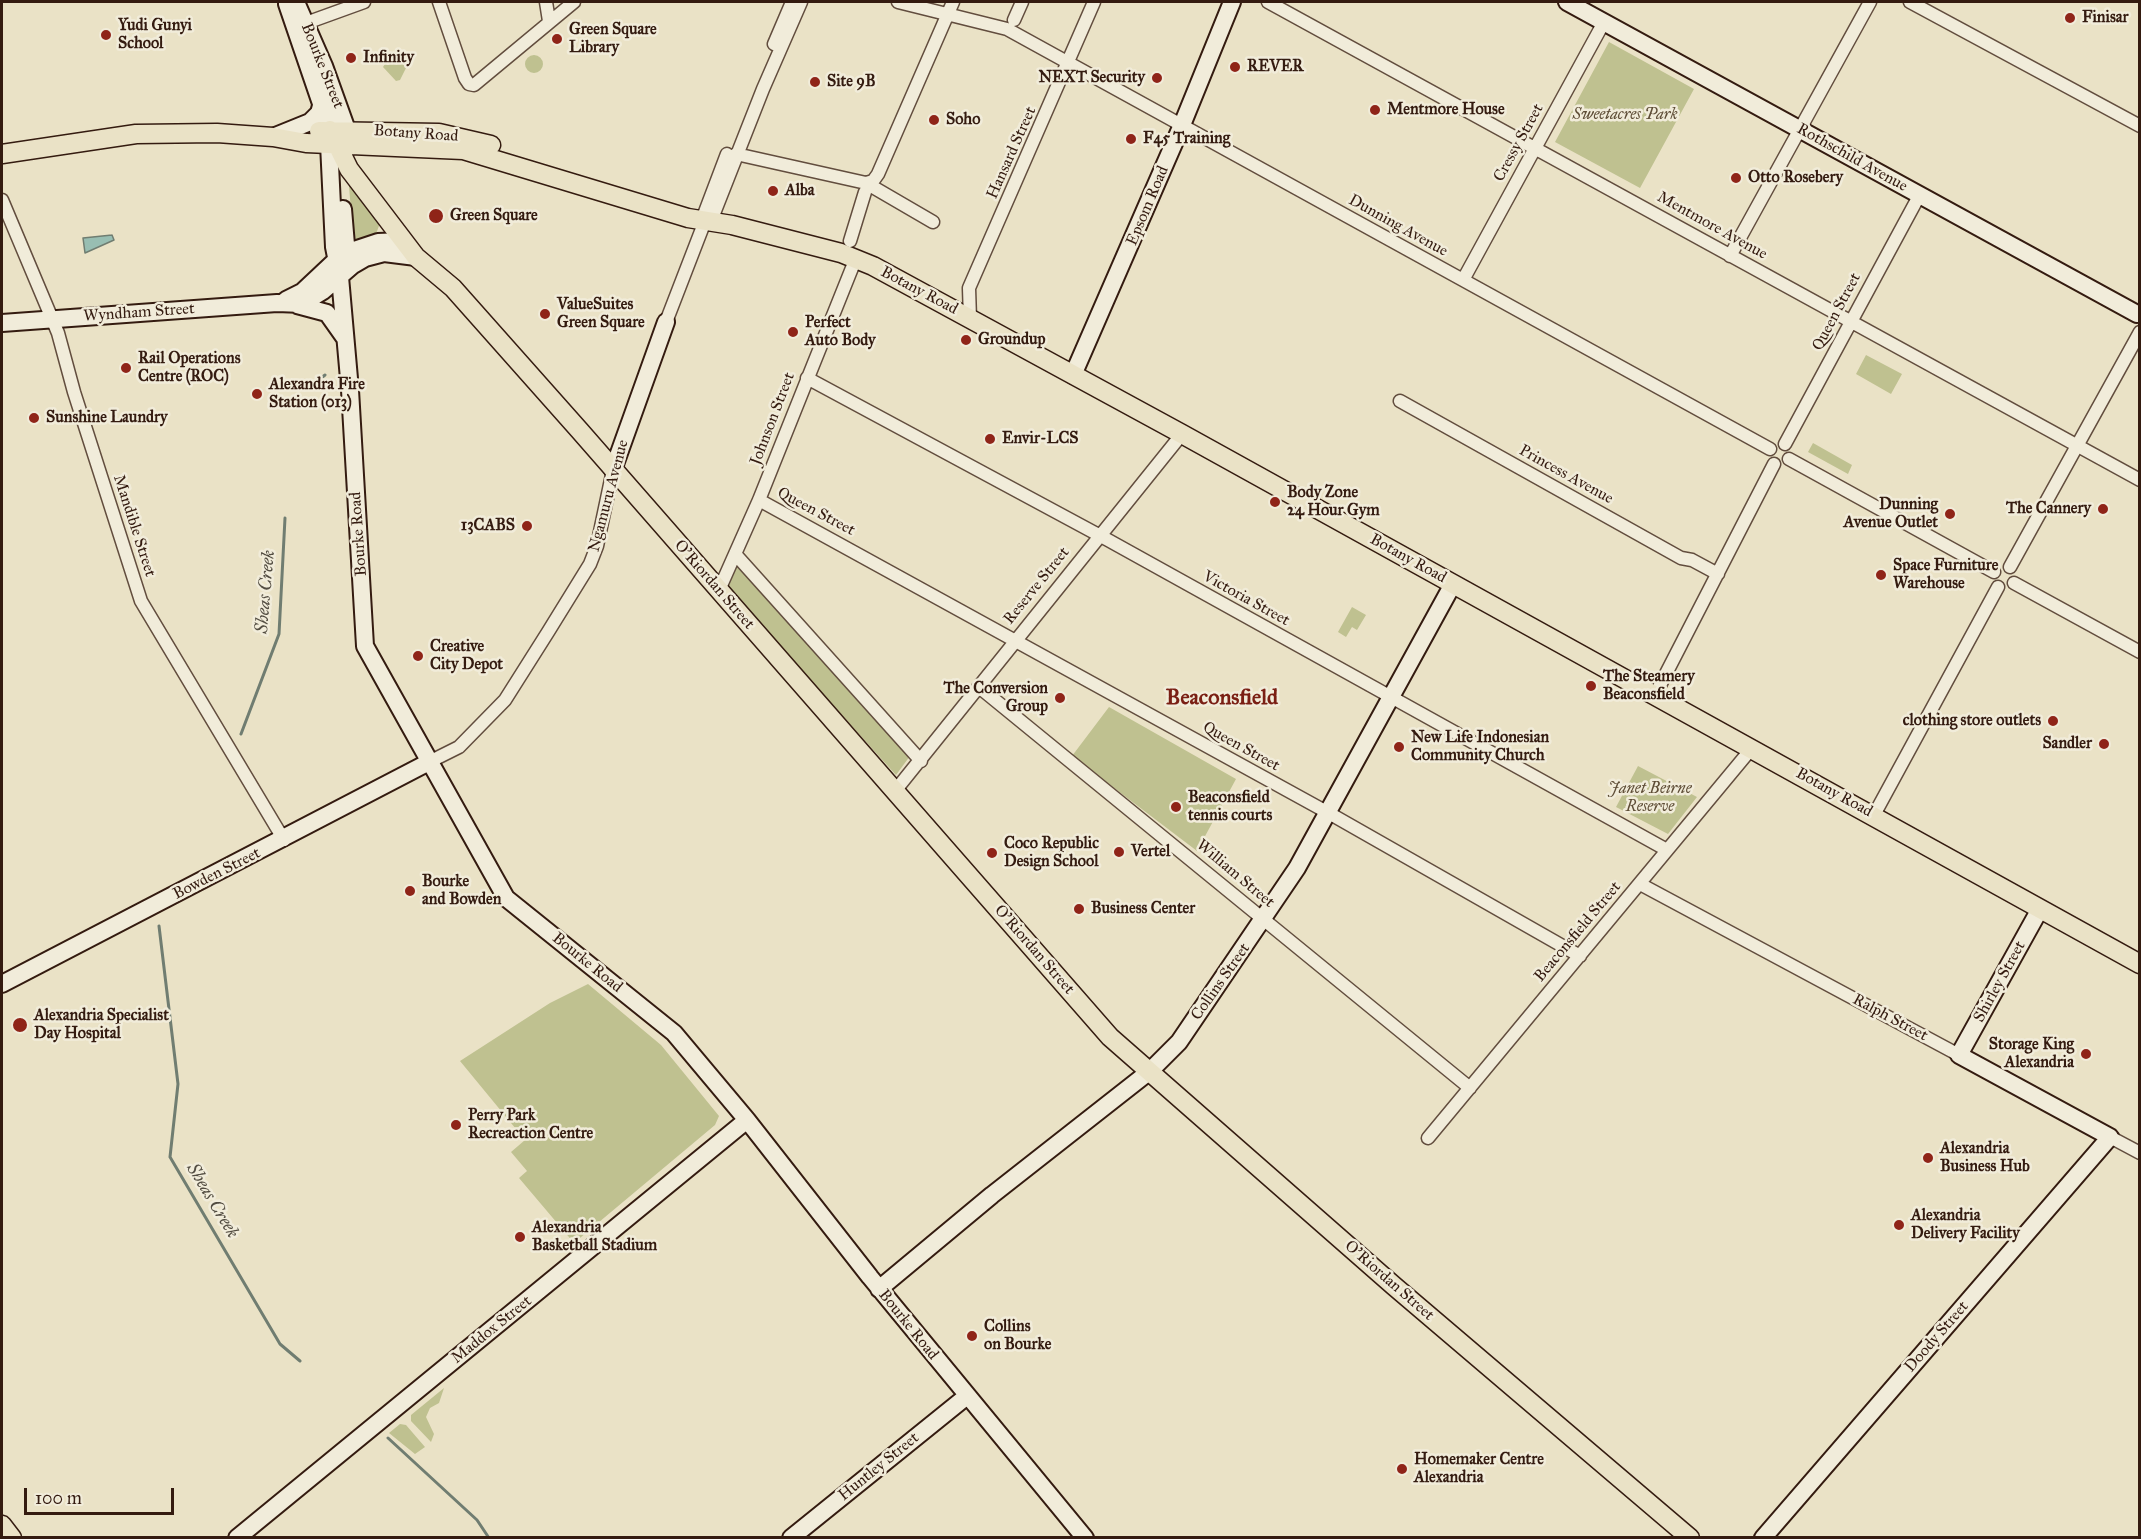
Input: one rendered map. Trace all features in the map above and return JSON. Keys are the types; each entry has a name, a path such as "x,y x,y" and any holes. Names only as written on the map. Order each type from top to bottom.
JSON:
{"main road":[{"name":"Botany Road","path":"2,154 136,134 217,133 340,142 439,134 466,137 553,168 586,185 706,221 826,248 853,250 970,319 1656,694 2139,964"},
{"path":"340,142 403,241"},
{"name":"O'Riordan Street","path":"340,142 361,167 420,253 719,590 1104,1031 1394,1286 1690,1538"},
{"name":"O'Riordan Street","path":"403,241 415,243 420,253"},
{"path":"2,1525 12,1538"}],"street":[{"name":"Bourke Street","path":"286,2 322,102 340,142"},
{"name":"Bourke Street","path":"296,2 306,23 340,142"},
{"path":"306,23 364,2"},
{"path":"439,2 469,84 478,83 574,2"},
{"path":"546,2 549,21"},
{"path":"706,221 792,2"},
{"path":"706,221 801,2"},
{"name":"Dunning Avenue","path":"898,2 950,7 1013,26 1069,64 1770,448"},
{"path":"1013,26 1022,2"},
{"name":"Hansard Street","path":"970,319 969,288 1069,64 1094,2"},
{"name":"Epsom Road","path":"1073,375 1182,125 1232,2"},
{"name":"Mentmore Avenue","path":"1268,2 2139,480"},
{"name":"Rothschild Avenue","path":"1567,2 1799,129 2139,321"},
{"path":"1730,256 1870,2"},
{"path":"1910,2 2139,126"},
{"name":"Johnson Street","path":"719,590 759,501 807,378 853,250 866,188 878,174 950,7"},
{"name":"Cressy Street","path":"1463,280 1604,22"},
{"path":"273,137 310,122 319,113 322,102"},
{"name":"Bourke Road","path":"340,142 340,265 365,646 506,898 674,1033 747,1120 966,1396 1085,1538"},
{"path":"736,154 866,188 933,222"},
{"name":"Queen Street","path":"1785,444 1919,196"},
{"name":"Mandible Street","path":"2,200 53,318 141,601 284,840"},
{"name":"Ngamuru Avenue","path":"431,761 459,747 505,700 590,564 597,546 613,470 666,322 706,221"},
{"name":"Wyndham Street","path":"277,303 302,292 372,243 403,241"},
{"name":"Wyndham Street","path":"2,323 308,302 340,265 377,254 420,253"},
{"path":"294,304 327,313 345,338"},
{"path":"2010,567 2076,446 2139,321"},
{"name":"Victoria Street","path":"807,378 1100,536 1667,850"},
{"name":"Princess Avenue","path":"1400,401 1682,558 1692,560 1718,574"},
{"name":"Reserve Street","path":"894,791 921,761 1182,434"},
{"path":"1775,444 1785,444 1790,451 1789,459 1781,465 1774,464 1769,457 1770,448 1775,444"},
{"path":"1789,459 1994,572"},
{"path":"1656,694 1774,464"},
{"name":"Queen Street","path":"759,501 1016,640 1580,956"},
{"path":"736,555 921,761"},
{"path":"2002,566 2010,567 2015,574 2014,583 2007,588 1998,587 1993,580 1994,572 2002,566"},
{"path":"2014,583 2139,652"},
{"name":"Collins Street","path":"879,1289 992,1195 1150,1071 1179,1042 1264,920 1297,868 1453,584"},
{"path":"1874,815 1998,587"},
{"name":"William Street","path":"979,687 1470,1088"},
{"name":"Beaconsfield Street","path":"1428,1138 1752,748"},
{"name":"Bowden Street","path":"2,984 284,840 431,761"},
{"name":"Ralph Street","path":"1640,884 2139,1153"},
{"name":"Shirley Street","path":"1959,1055 2040,909"},
{"name":"Maddox Street","path":"237,1538 747,1120"},
{"name":"Doody Street","path":"1763,1538 2110,1137"},
{"name":"Huntley Street","path":"791,1538 966,1396"}],"green space":[{"name":"Sweetacres Park","path":"1609,42 1694,89 1640,188 1555,142"},
{"path":"399,55 404,59 403,64 406,68 400,80 396,81 383,67 387,61"},
{"path":"534,55 540,58 543,64 540,70 534,73 528,70 525,64 528,58"},
{"path":"351,185 380,223 376,234 356,240 353,236 349,186"},
{"path":"1866,355 1902,374 1891,394 1856,374"},
{"path":"1813,443 1852,465 1848,474 1808,452"},
{"path":"736,565 910,756 896,775 722,583"},
{"path":"1352,607 1366,615 1357,630 1352,627 1346,637 1338,632"},
{"path":"1109,707 1236,779 1197,851 1072,756"},
{"name":"Janet Beirne Reserve","path":"1638,766 1697,797 1668,834 1616,807"},
{"path":"588,984 661,1045 719,1116 715,1125 574,1243 519,1178 527,1171 511,1152 525,1140 460,1061 550,1003"},
{"path":"444,1388 439,1403 430,1408 426,1417 434,1434 431,1442 411,1421 411,1415"},
{"path":"400,1424 406,1425 425,1447 415,1454 389,1433"}],"water":[{"path":"112,235 114,240 85,253 83,238"}],"waterway":[{"name":"Sheas Creek","path":"315,383 325,375"},
{"name":"Sheas Creek","path":"241,734 279,634 285,518"},
{"name":"Sheas Creek","path":"159,926 178,1084 170,1157 280,1344 300,1361"},
{"name":"Sheas Creek","path":"388,1438 477,1520 489,1538"}],"place":[{"name":"Finisar","path":"2070,18"},
{"name":"Yudi Gunyi School","path":"106,35"},
{"name":"Green Square Library","path":"557,39"},
{"name":"Infinity","path":"351,58"},
{"name":"REVER","path":"1235,67"},
{"name":"NEXT Security","path":"1157,78"},
{"name":"Site 9B","path":"815,82"},
{"name":"Mentmore House","path":"1375,110"},
{"name":"Soho","path":"934,120"},
{"name":"F45 Training","path":"1131,139"},
{"name":"Otto Rosebery","path":"1736,178"},
{"name":"Alba","path":"773,191"},
{"name":"Green Square","path":"436,216"},
{"name":"ValueSuites Green Square","path":"545,314"},
{"name":"Perfect Auto Body","path":"793,332"},
{"name":"Groundup","path":"966,340"},
{"name":"Rail Operations Centre (ROC)","path":"126,368"},
{"name":"Alexandra Fire Station (013)","path":"257,394"},
{"name":"Sunshine Laundry","path":"34,418"},
{"name":"Envir-LCS","path":"990,439"},
{"name":"Body Zone 24 Hour Gym","path":"1275,502"},
{"name":"The Cannery","path":"2103,509"},
{"name":"Dunning Avenue Outlet","path":"1950,514"},
{"name":"13CABS","path":"527,526"},
{"name":"Space Furniture Warehouse","path":"1881,575"},
{"name":"Creative City Depot","path":"418,656"},
{"name":"The Steamery Beaconsfield","path":"1591,686"},
{"name":"The Conversion Group","path":"1060,698"},
{"name":"clothing store outlets","path":"2053,721"},
{"name":"Sandler","path":"2104,744"},
{"name":"New Life Indonesian Community Church","path":"1399,747"},
{"name":"Beaconsfield tennis courts","path":"1176,807"},
{"name":"Vertel","path":"1119,852"},
{"name":"Coco Republic Design School","path":"992,853"},
{"name":"Bourke and Bowden","path":"410,891"},
{"name":"Business Center","path":"1079,909"},
{"name":"Alexandria Specialist Day Hospital","path":"20,1025"},
{"name":"Storage King Alexandria","path":"2086,1054"},
{"name":"Perry Park Recreaction Centre","path":"456,1125"},
{"name":"Alexandria Business Hub","path":"1928,1158"},
{"name":"Alexandria Delivery Facility","path":"1899,1225"},
{"name":"Alexandria Basketball Stadium","path":"520,1237"},
{"name":"Collins on Bourke","path":"972,1336"},
{"name":"Homemaker Centre Alexandria","path":"1402,1469"}],"district":[{"name":"Beaconsfield","path":"1222,699"}]}
